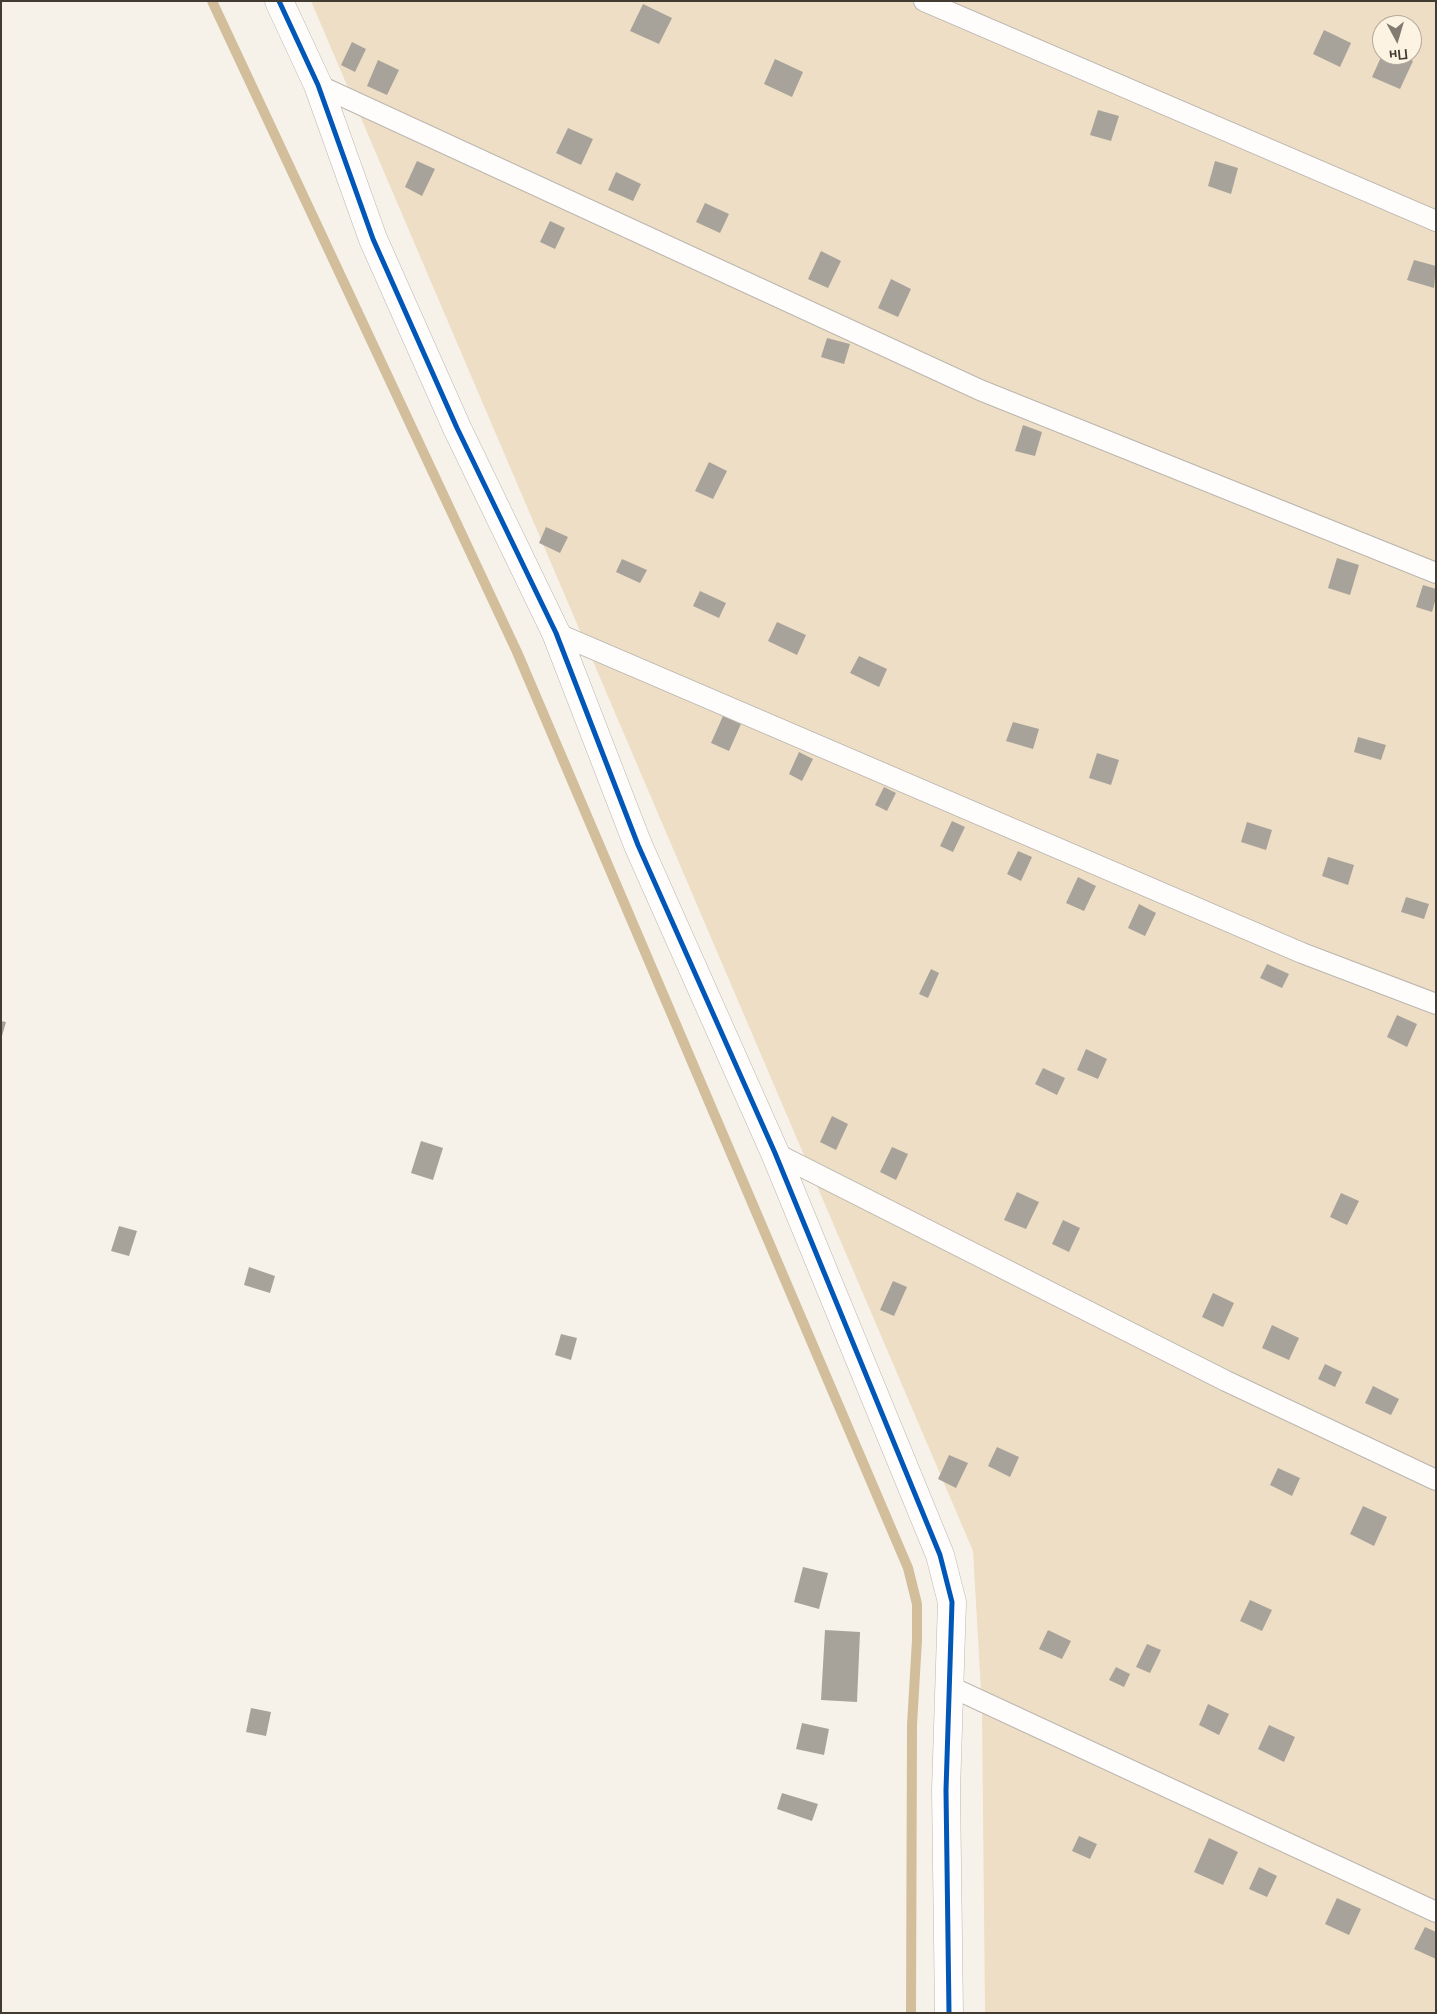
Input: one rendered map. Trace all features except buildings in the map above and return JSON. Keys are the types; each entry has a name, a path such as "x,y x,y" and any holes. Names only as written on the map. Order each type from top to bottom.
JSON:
{"street":[{"path":"279,1 318,85 374,239 458,428 556,633 638,845 775,1153 940,1555 952,1602 946,1790 950,2013"}],"lane":[{"path":"924,1 1436,221"},
{"path":"318,85 980,390 1436,573"},
{"path":"556,633 1302,953 1436,1004"},
{"path":"775,1153 1226,1381 1436,1480"},
{"path":"949,1686 1436,1912"}],"shaded area":[{"path":"311,1 1436,1 1436,2013 985,2013 982,1708 973,1551"}],"waterway":[{"path":"212,1 517,652 908,1568 917,1604 912,1725 911,2013"}],"cycle path":[{"path":"279,1 318,85 373,239 457,428 556,633 638,845 775,1153 940,1555 952,1602 946,1790 949,2013"}]}
